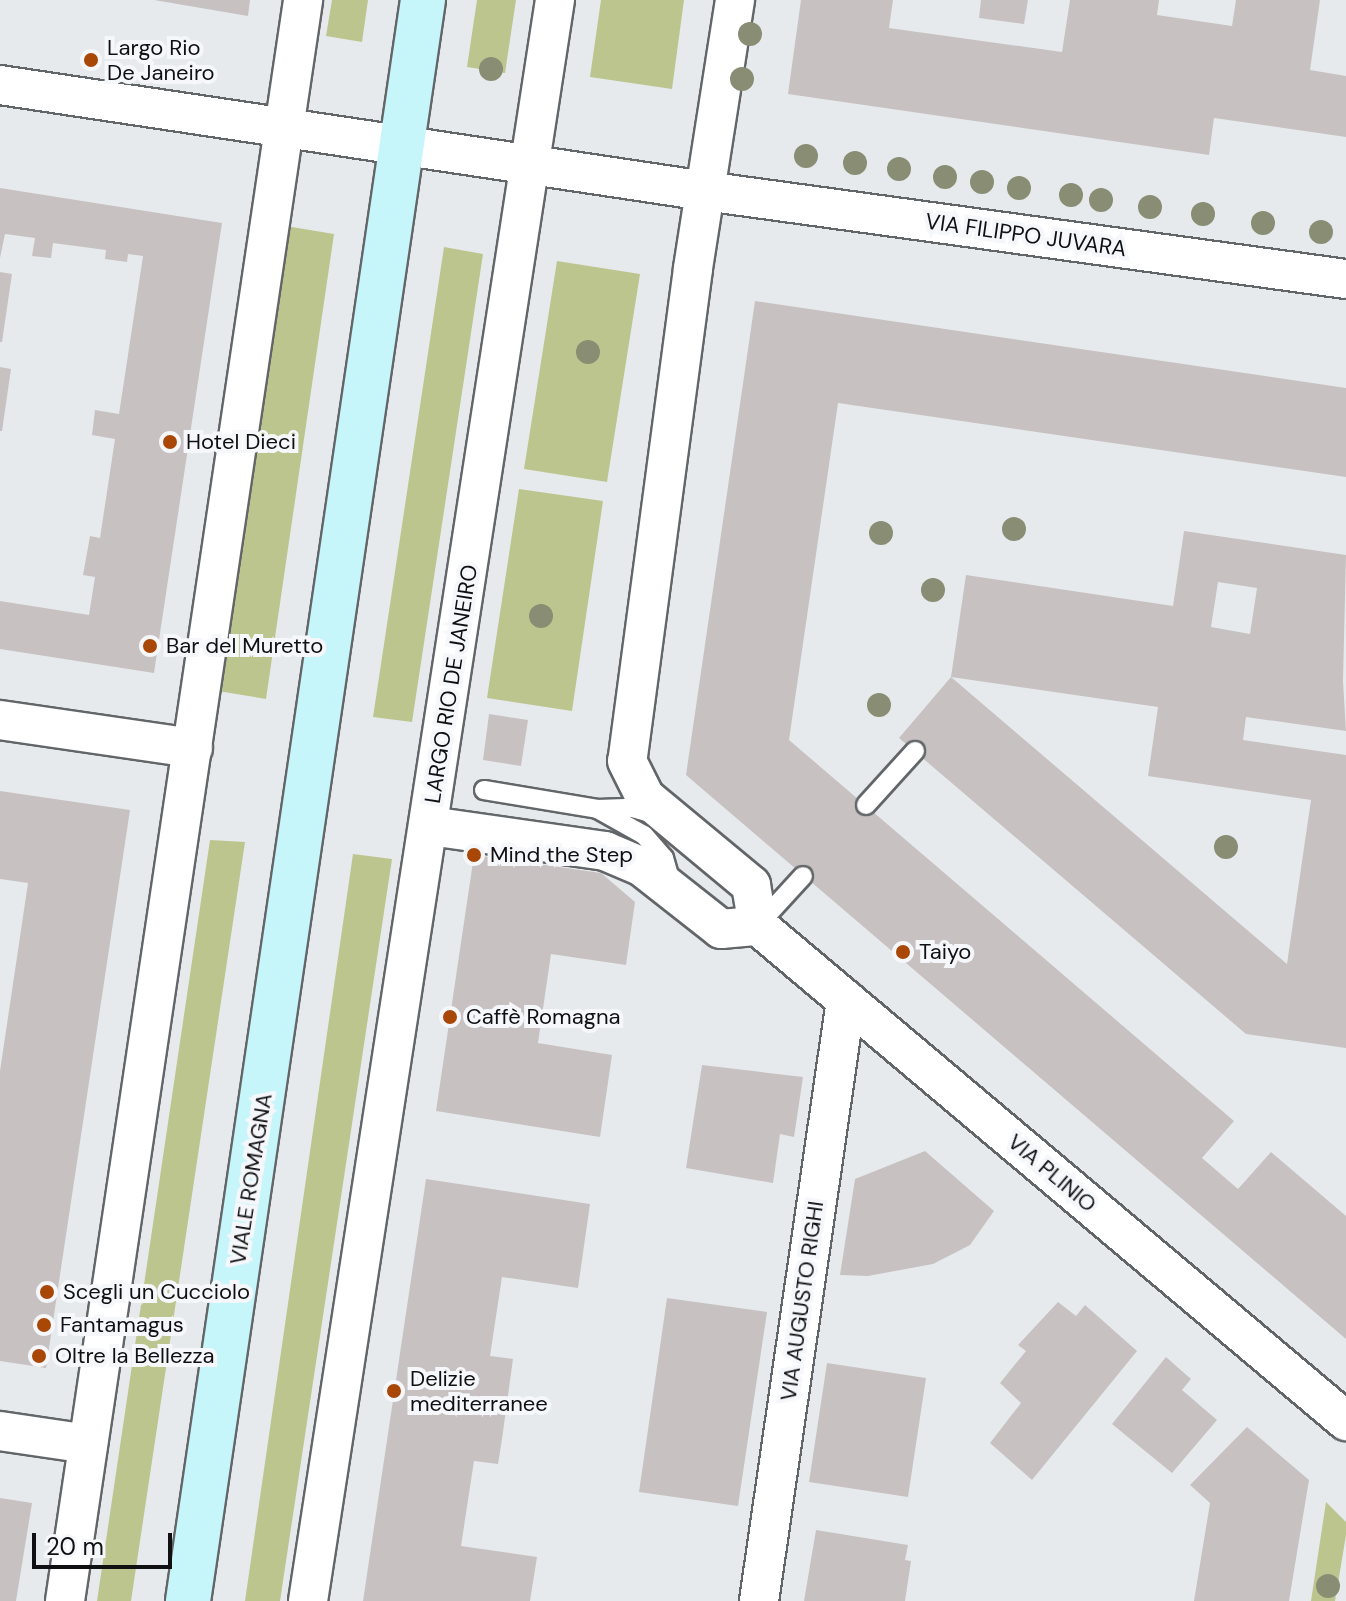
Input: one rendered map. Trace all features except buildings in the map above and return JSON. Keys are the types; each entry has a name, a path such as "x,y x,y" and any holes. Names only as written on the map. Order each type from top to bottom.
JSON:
{"main road":[{"path":"402,145 423,0"},
{"name":"VIALE ROMAGNA","path":"188,1601 402,145"}],"street":[{"path":"65,1601 303,0"},
{"name":"LARGO RIO DE JANEIRO","path":"555,0 430,826 605,851 641,866 721,929 758,926"},
{"path":"735,0 705,191 627,761 645,797 751,885 758,926"},
{"path":"0,85 705,191"},
{"name":"VIA FILIPPO JUVARA","path":"705,191 1346,279"},
{"path":"0,720 193,748"},
{"path":"308,1601 430,826"},
{"name":"VIA PLINIO","path":"758,926 1346,1421"},
{"name":"VIA AUGUSTO RIGHI","path":"759,1601 846,1000"},
{"path":"0,1431 88,1444"}],"lane":[{"path":"866,805 915,751"},
{"path":"484,790 597,809 633,808 669,818"},
{"path":"597,809 644,835 664,858 673,891"},
{"path":"758,926 803,876"}],"green space":[{"path":"332,0 368,0 362,42 326,36"},
{"path":"477,0 516,0 505,73 467,67"},
{"path":"601,0 684,0 672,89 590,77"},
{"path":"286,226 334,234 266,699 218,691"},
{"path":"444,247 483,254 412,722 373,717"},
{"path":"557,261 640,274 607,482 524,469"},
{"path":"519,489 603,501 572,711 487,698"},
{"path":"210,840 245,842 131,1601 97,1601"},
{"path":"353,854 392,859 280,1601 245,1601"},
{"path":"1326,1502 1346,1522 1346,1535 1335,1601 1311,1601"}],"place":[{"name":"Largo Rio De Janeiro","path":"91,60"},
{"name":"Hotel Dieci","path":"170,442"},
{"name":"Bar del Muretto","path":"150,646"},
{"name":"Mind the Step","path":"474,855"},
{"name":"Taiyo","path":"903,952"},
{"name":"Caffè Romagna","path":"450,1017"},
{"name":"Scegli un Cucciolo","path":"47,1292"},
{"name":"Fantamagus","path":"44,1325"},
{"name":"Oltre la Bellezza","path":"39,1356"},
{"name":"Delizie mediterranee","path":"394,1391"}]}
